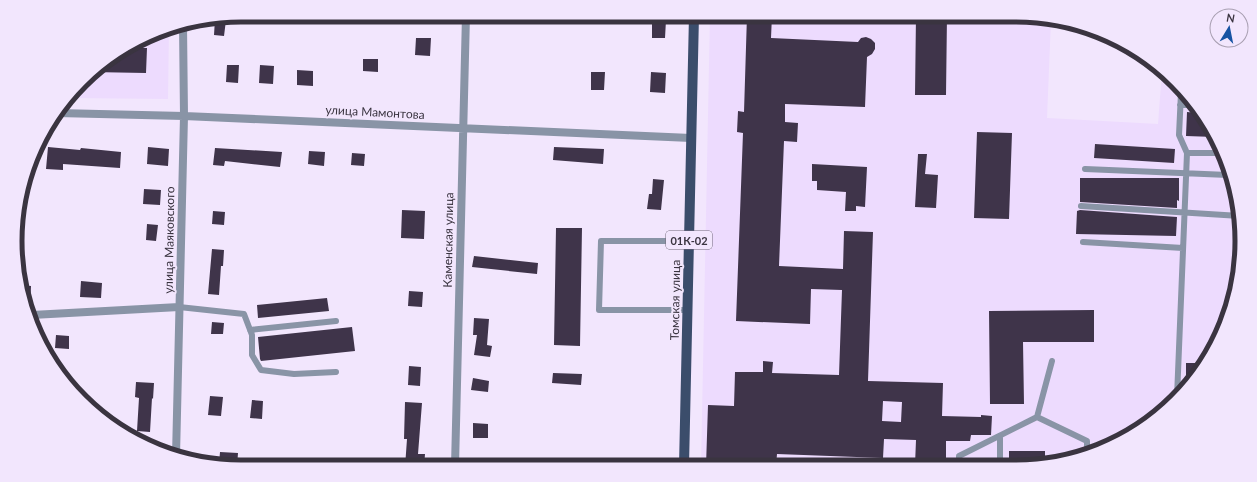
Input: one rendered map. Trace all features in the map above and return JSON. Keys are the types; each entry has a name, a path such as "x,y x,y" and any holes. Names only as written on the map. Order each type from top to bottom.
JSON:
{"main road":[{"name":"Томская улица","path":"684,460 694,22"}],"street":[{"name":"Каменская улица","path":"455,460 466,22"},
{"name":"улица Маяковского","path":"176,450 184,116 183,29"},
{"name":"улица Мамонтова","path":"63,114 184,116 691,138"},
{"path":"35,315 179,307"}],"lane":[{"path":"1177,389 1188,153 1179,135 1181,97"},
{"path":"1180,104 1187,105"},
{"path":"1188,153 1216,153"},
{"path":"1085,169 1224,175"},
{"path":"1081,206 1233,216"},
{"path":"688,310 599,310 602,241 689,241"},
{"path":"1083,242 1183,248"},
{"path":"179,307 244,314 252,335 252,355 261,370 294,374 336,372"},
{"path":"250,330 336,321"},
{"path":"959,460 959,456 1037,417 1052,361"},
{"path":"1037,417 1087,441 1087,448"},
{"path":"1000,436 1000,460"}],"shaded area":[{"path":"710,22 1030,22 1051,25 1047,118 1158,124 1162,77 1181,97 1198,119 1218,157 1228,184 1231,198 1235,227 1235,255 1231,284 1228,298 1218,325 1198,363 1171,396 1138,423 1126,431 1100,443 1073,453 1030,460 701,460"},
{"path":"169,35 168,99 75,98 97,76 119,59 131,51"}],"building":[{"path":"226,22 224,36 214,35 215,24"},
{"path":"652,22 666,22 665,38 652,38"},
{"path":"747,22 772,22 771,38 858,42 861,38 866,37 875,43 875,49 872,54 867,57 865,107 785,104 785,122 798,123 797,142 784,141 779,266 843,269 844,231 873,232 868,381 943,383 942,416 992,416 991,435 971,435 970,441 946,441 946,460 915,460 916,440 884,439 883,458 777,454 776,460 706,460 708,405 734,406 735,372 763,372 763,361 773,362 772,373 839,375 842,290 811,289 810,324 736,321 743,133 737,132 738,111 744,112","holes":["883,401 902,402 901,422 882,421"]},
{"path":"916,22 947,22 946,95 915,95"},
{"path":"416,38 431,38 430,56 415,55"},
{"path":"138,48 147,48 146,73 102,72 131,51"},
{"path":"363,59 378,59 378,72 363,71"},
{"path":"227,65 239,65 238,83 226,82"},
{"path":"260,65 274,66 273,84 259,83"},
{"path":"297,70 313,71 313,86 297,85"},
{"path":"591,72 605,72 604,90 591,90"},
{"path":"651,72 666,73 665,93 650,92"},
{"path":"1187,112 1193,113 1208,137 1186,136"},
{"path":"977,132 1012,133 1009,219 974,218"},
{"path":"1095,144 1175,149 1174,163 1094,158"},
{"path":"48,147 80,150 81,148 121,152 120,168 63,164 63,170 46,169"},
{"path":"148,147 169,149 168,166 147,164"},
{"path":"554,147 604,149 603,164 553,160"},
{"path":"215,148 282,152 280,167 225,161 224,166 213,165"},
{"path":"309,151 325,152 324,166 308,164"},
{"path":"352,153 365,154 364,166 351,165"},
{"path":"918,154 927,154 925,174 938,175 936,208 915,207"},
{"path":"812,164 867,167 865,207 856,206 856,211 845,211 846,192 817,190 817,181 812,181"},
{"path":"1080,178 1179,178 1179,201 1177,200 1177,208 1080,202"},
{"path":"653,179 664,180 661,210 647,209 649,194 652,194"},
{"path":"144,189 161,190 160,205 143,204"},
{"path":"402,210 425,211 424,239 401,238"},
{"path":"213,211 225,212 224,225 212,224"},
{"path":"1077,211 1177,217 1176,236 1076,234"},
{"path":"147,224 158,225 156,241 146,240"},
{"path":"556,228 582,228 580,346 554,345"},
{"path":"212,249 224,250 223,266 221,266 219,295 208,294"},
{"path":"474,256 538,263 537,274 472,267"},
{"path":"81,281 102,283 101,298 80,297"},
{"path":"26,286 31,286 30,302"},
{"path":"409,291 423,292 422,307 408,306"},
{"path":"327,298 329,311 258,318 257,305"},
{"path":"1094,310 1094,342 1023,342 1024,404 990,404 989,311"},
{"path":"474,318 489,319 487,345 492,346 490,357 474,355 477,335 473,335"},
{"path":"212,322 224,323 223,334 211,334"},
{"path":"352,327 355,351 261,361 260,359 258,337"},
{"path":"56,335 69,336 69,349 55,348"},
{"path":"1186,363 1198,363 1190,374 1186,379"},
{"path":"409,366 421,367 420,386 408,385"},
{"path":"553,373 582,374 581,385 552,383"},
{"path":"473,378 489,381 488,392 471,390"},
{"path":"136,382 154,383 150,432 137,431 139,398 135,397"},
{"path":"210,396 223,397 221,416 208,415"},
{"path":"252,400 263,401 262,419 250,418"},
{"path":"405,402 422,403 418,454 425,454 425,460 406,460 407,439 404,439"},
{"path":"473,423 488,424 488,438 473,438"},
{"path":"1009,451 1045,451 1045,458 1009,460"},
{"path":"220,452 238,453 237,460 219,459"}]}
